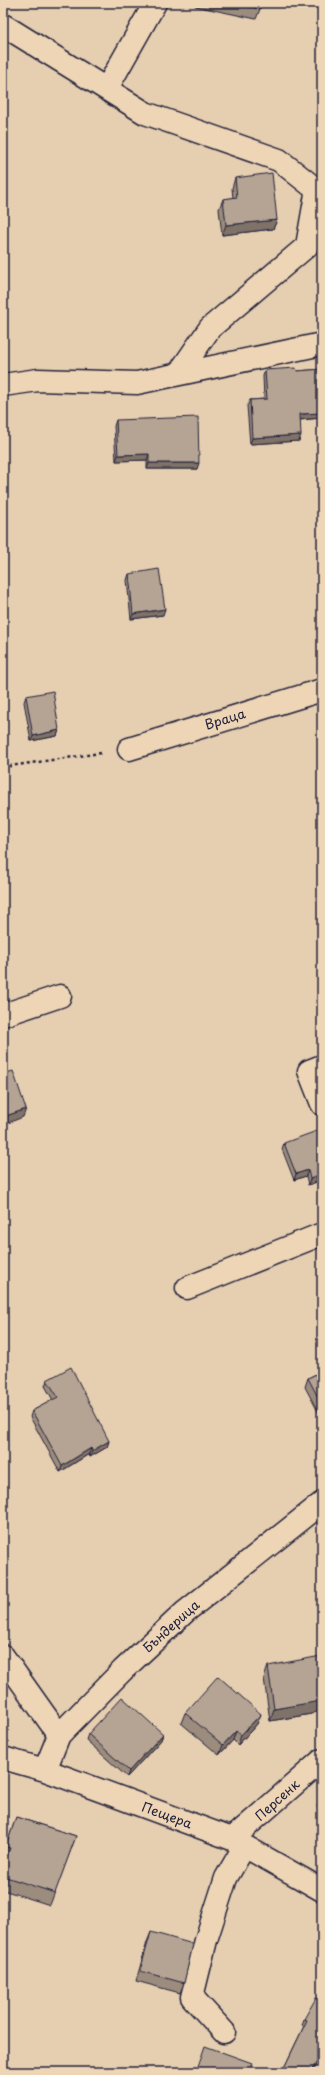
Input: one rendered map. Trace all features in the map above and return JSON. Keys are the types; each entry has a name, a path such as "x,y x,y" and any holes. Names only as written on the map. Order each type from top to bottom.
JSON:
{"street":[{"path":"107,88 155,3"},
{"path":"3,25 107,88 145,113 279,160 319,191 307,246 210,328 179,373"},
{"path":"3,385 38,380 137,383 322,344"},
{"name":"Враца","path":"129,749 322,690"},
{"path":"3,1015 60,996"},
{"path":"322,1066 309,1071 322,1104"},
{"path":"187,1288 322,1234"},
{"name":"Бъндерица","path":"45,1770 59,1735 123,1670 185,1612 322,1503"},
{"path":"3,1656 59,1735"},
{"name":"Пещера","path":"3,1758 45,1770 238,1843 322,1890"},
{"name":"Персенк","path":"224,2032 192,1997 206,1940 238,1843 322,1760"}],"path":[{"path":"3,767 129,749"}],"building":[{"path":"230,3 261,3 260,9"},
{"path":"272,173 277,220 226,225 223,199 237,197 235,178"},
{"path":"296,368 297,371 322,369 322,413 300,414 301,435 252,438 250,400 267,399 265,370"},
{"path":"198,417 199,463 149,463 149,454 118,455 116,420"},
{"path":"159,569 165,609 133,614 129,574"},
{"path":"53,691 59,730 33,736 26,696"},
{"path":"13,1071 26,1109 3,1117 3,1074"},
{"path":"322,1129 322,1174 310,1179 308,1170 296,1174 284,1143"},
{"path":"71,1367 109,1441 92,1451 91,1448 62,1466 32,1411 58,1397 47,1380"},
{"path":"322,1371 322,1405 308,1378"},
{"path":"321,1656 322,1700 274,1709 268,1666"},
{"path":"218,1676 261,1714 241,1735 236,1731 223,1745 185,1713"},
{"path":"122,1697 163,1734 129,1771 88,1734"},
{"path":"16,1817 76,1836 55,1893 3,1876 3,1867 10,1848 6,1847"},
{"path":"151,1932 193,1944 184,1983 140,1971"},
{"path":"316,1998 322,2000 322,2055 310,2072 282,2072 307,2020 304,2019"},
{"path":"205,2046 252,2063 249,2072 196,2072"}]}
